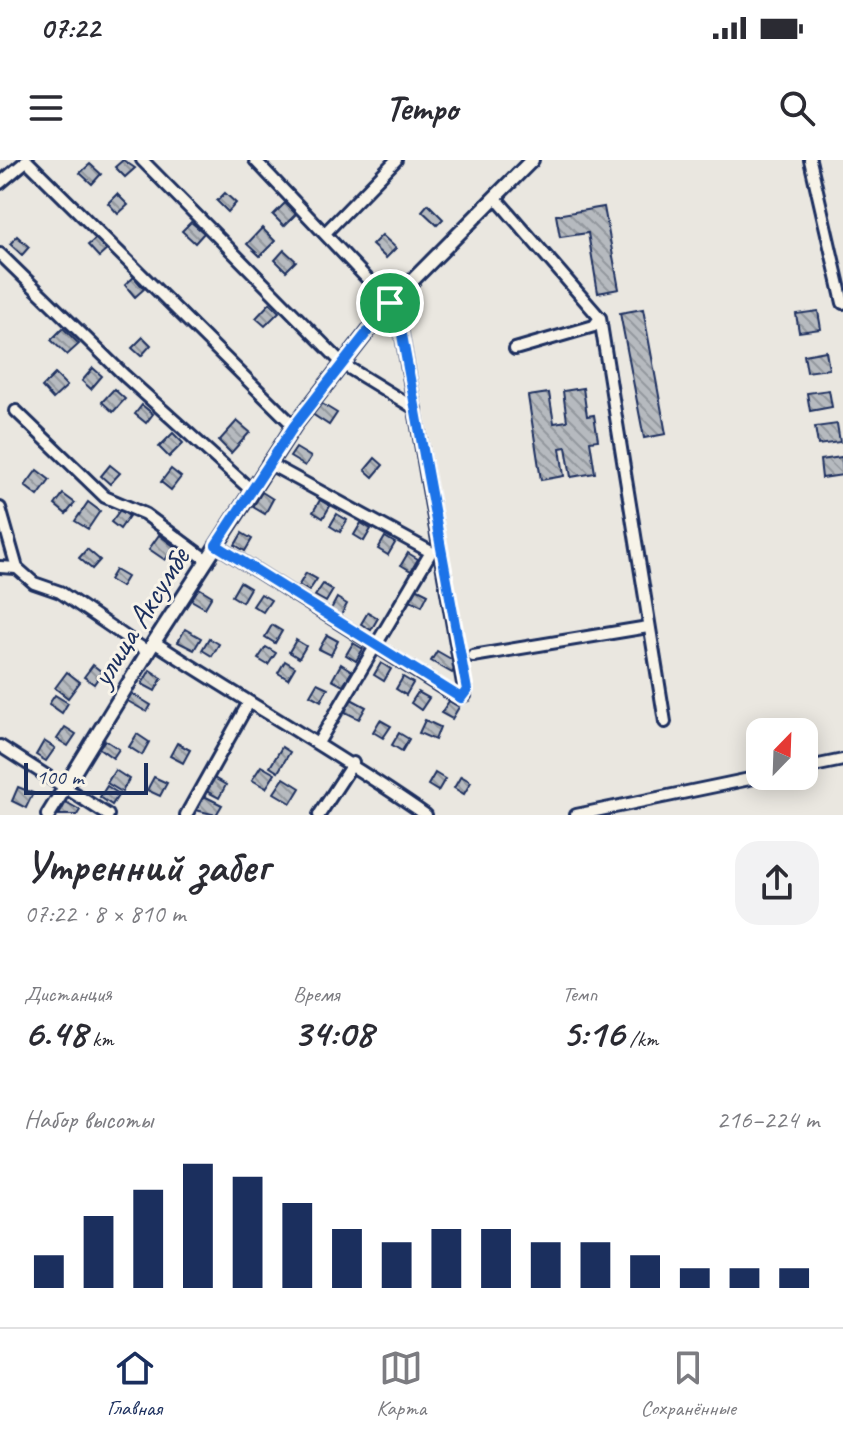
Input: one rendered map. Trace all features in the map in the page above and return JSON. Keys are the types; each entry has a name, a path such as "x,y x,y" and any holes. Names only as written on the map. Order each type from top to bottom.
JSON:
{"main road":[{"name":"улица Аксумбе","path":"48,815 151,647 294,426 390,303 532,160"}],"street":[{"path":"142,160 344,365 416,409"},
{"path":"325,233 396,160"},
{"path":"810,160 843,303"},
{"path":"0,183 26,161 294,426"},
{"path":"216,545 458,698 465,695 436,551 416,409 400,324 392,314 390,303 262,162"},
{"path":"495,197 600,318 665,722"},
{"path":"0,254 125,376 251,490"},
{"path":"515,349 594,326 600,318"},
{"path":"16,411 105,497 145,514 207,560"},
{"path":"268,463 436,551"},
{"path":"0,508 17,568 34,583 60,592 353,763 426,815"},
{"path":"318,743 436,551"},
{"path":"0,567 17,568"},
{"path":"473,656 648,627"},
{"path":"186,815 248,704"},
{"path":"0,746 108,815"},
{"path":"818,765 843,760"},
{"path":"319,815 353,763"},
{"path":"576,815 746,780"}],"building":[{"path":"123,160 135,168 125,177 115,167"},
{"path":"90,164 101,174 92,184 80,173"},
{"path":"225,193 236,203 228,212 217,201"},
{"path":"117,194 128,205 118,214 108,203"},
{"path":"285,203 296,214 284,226 273,215"},
{"path":"428,204 443,219 437,225 422,211"},
{"path":"604,207 619,289 598,293 588,233 560,237 556,215"},
{"path":"191,222 204,233 195,243 182,231"},
{"path":"262,228 275,241 260,256 247,244"},
{"path":"382,235 396,248 386,258 372,245"},
{"path":"17,236 29,247 22,255 10,244"},
{"path":"98,237 108,249 99,257 88,245"},
{"path":"284,250 296,261 286,271 275,260"},
{"path":"134,277 144,289 135,297 125,285"},
{"path":"270,303 279,312 265,326 256,318"},
{"path":"643,309 666,434 644,438 620,313"},
{"path":"818,311 821,329 799,332 796,314"},
{"path":"63,328 79,344 67,355 51,340"},
{"path":"143,337 151,345 141,356 132,348"},
{"path":"826,351 829,369 807,372 804,355"},
{"path":"93,368 102,376 91,389 82,381"},
{"path":"55,374 67,386 53,399 42,387"},
{"path":"583,388 587,416 594,415 598,440 590,441 595,473 571,477 566,447 560,448 564,476 541,480 528,396 549,393 554,423 567,421 563,391"},
{"path":"114,389 125,399 113,412 102,402"},
{"path":"829,390 832,407 810,411 807,393"},
{"path":"319,402 337,413 329,425 312,414"},
{"path":"142,405 153,414 146,423 135,414"},
{"path":"237,421 250,432 231,453 219,441"},
{"path":"837,424 840,442 818,445 815,427"},
{"path":"173,433 183,443 169,457 159,447"},
{"path":"296,448 311,457 305,466 290,457"},
{"path":"842,457 843,475 822,478 820,460"},
{"path":"375,458 383,465 373,477 365,470"},
{"path":"110,465 120,473 110,484 101,476"},
{"path":"171,469 181,477 171,490 161,482"},
{"path":"37,470 50,480 38,496 25,486"},
{"path":"262,492 273,499 265,514 253,507"},
{"path":"63,494 75,503 66,514 55,505"},
{"path":"320,500 330,506 323,518 313,512"},
{"path":"88,502 100,511 88,529 75,521"},
{"path":"120,510 129,516 120,529 111,522"},
{"path":"337,514 347,520 340,532 330,526"},
{"path":"361,523 371,529 364,541 354,535"},
{"path":"242,533 252,539 245,551 235,545"},
{"path":"159,535 175,547 165,560 149,549"},
{"path":"385,537 395,543 388,555 378,549"},
{"path":"87,549 100,560 92,569 79,558"},
{"path":"408,553 418,559 411,571 401,565"},
{"path":"115,570 127,577 121,587 109,580"},
{"path":"306,573 317,579 309,591 299,585"},
{"path":"240,582 250,588 242,602 232,596"},
{"path":"323,584 333,590 326,602 315,596"},
{"path":"199,588 212,596 205,608 191,600"},
{"path":"416,588 428,594 422,606 410,600"},
{"path":"261,594 271,600 263,612 253,606"},
{"path":"337,598 347,604 340,617 330,611"},
{"path":"368,612 378,618 371,630 361,624"},
{"path":"272,625 282,631 275,643 265,637"},
{"path":"185,629 201,638 194,650 178,642"},
{"path":"327,635 338,641 331,655 319,649"},
{"path":"209,638 219,644 212,656 202,650"},
{"path":"296,640 306,646 299,658 289,652"},
{"path":"353,643 363,649 356,661 346,655"},
{"path":"266,647 276,653 268,665 258,659"},
{"path":"437,651 458,663 452,673 431,661"},
{"path":"285,661 295,667 288,679 278,673"},
{"path":"381,663 391,669 384,681 374,675"},
{"path":"341,664 352,671 343,686 332,680"},
{"path":"93,665 102,672 94,684 84,677"},
{"path":"150,670 162,678 155,691 142,684"},
{"path":"67,672 80,682 68,698 55,688"},
{"path":"403,677 413,683 406,695 396,689"},
{"path":"317,683 328,688 321,701 310,695"},
{"path":"418,692 429,698 421,710 411,703"},
{"path":"131,693 151,705 147,712 126,700"},
{"path":"55,695 68,703 62,713 49,704"},
{"path":"351,699 366,707 359,719 345,712"},
{"path":"449,701 459,707 452,719 441,713"},
{"path":"380,720 391,726 383,738 373,732"},
{"path":"425,720 440,727 435,740 419,733"},
{"path":"65,727 76,734 68,746 57,739"},
{"path":"399,733 409,739 402,751 392,745"},
{"path":"137,734 149,742 142,755 129,747"},
{"path":"105,740 119,749 113,758 99,748"},
{"path":"44,741 55,748 46,761 36,755"},
{"path":"177,743 190,750 183,763 170,756"},
{"path":"282,747 290,752 278,772 270,767"},
{"path":"261,766 275,774 266,788 252,780"},
{"path":"115,770 129,779 122,792 107,783"},
{"path":"435,773 445,779 438,791 428,785"},
{"path":"461,776 471,782 464,794 454,788"},
{"path":"154,777 167,783 160,796 147,790"},
{"path":"214,778 226,785 219,798 206,791"},
{"path":"284,778 300,788 291,803 274,793"},
{"path":"107,786 119,794 112,805 100,797"},
{"path":"18,787 33,793 26,808 12,801"},
{"path":"204,796 222,805 216,815 196,810"},
{"path":"66,802 80,810 77,815 59,815"}],"route":[{"path":"390,303 392,314 400,324 467,690 461,698 216,545 275,452 390,303"}]}
